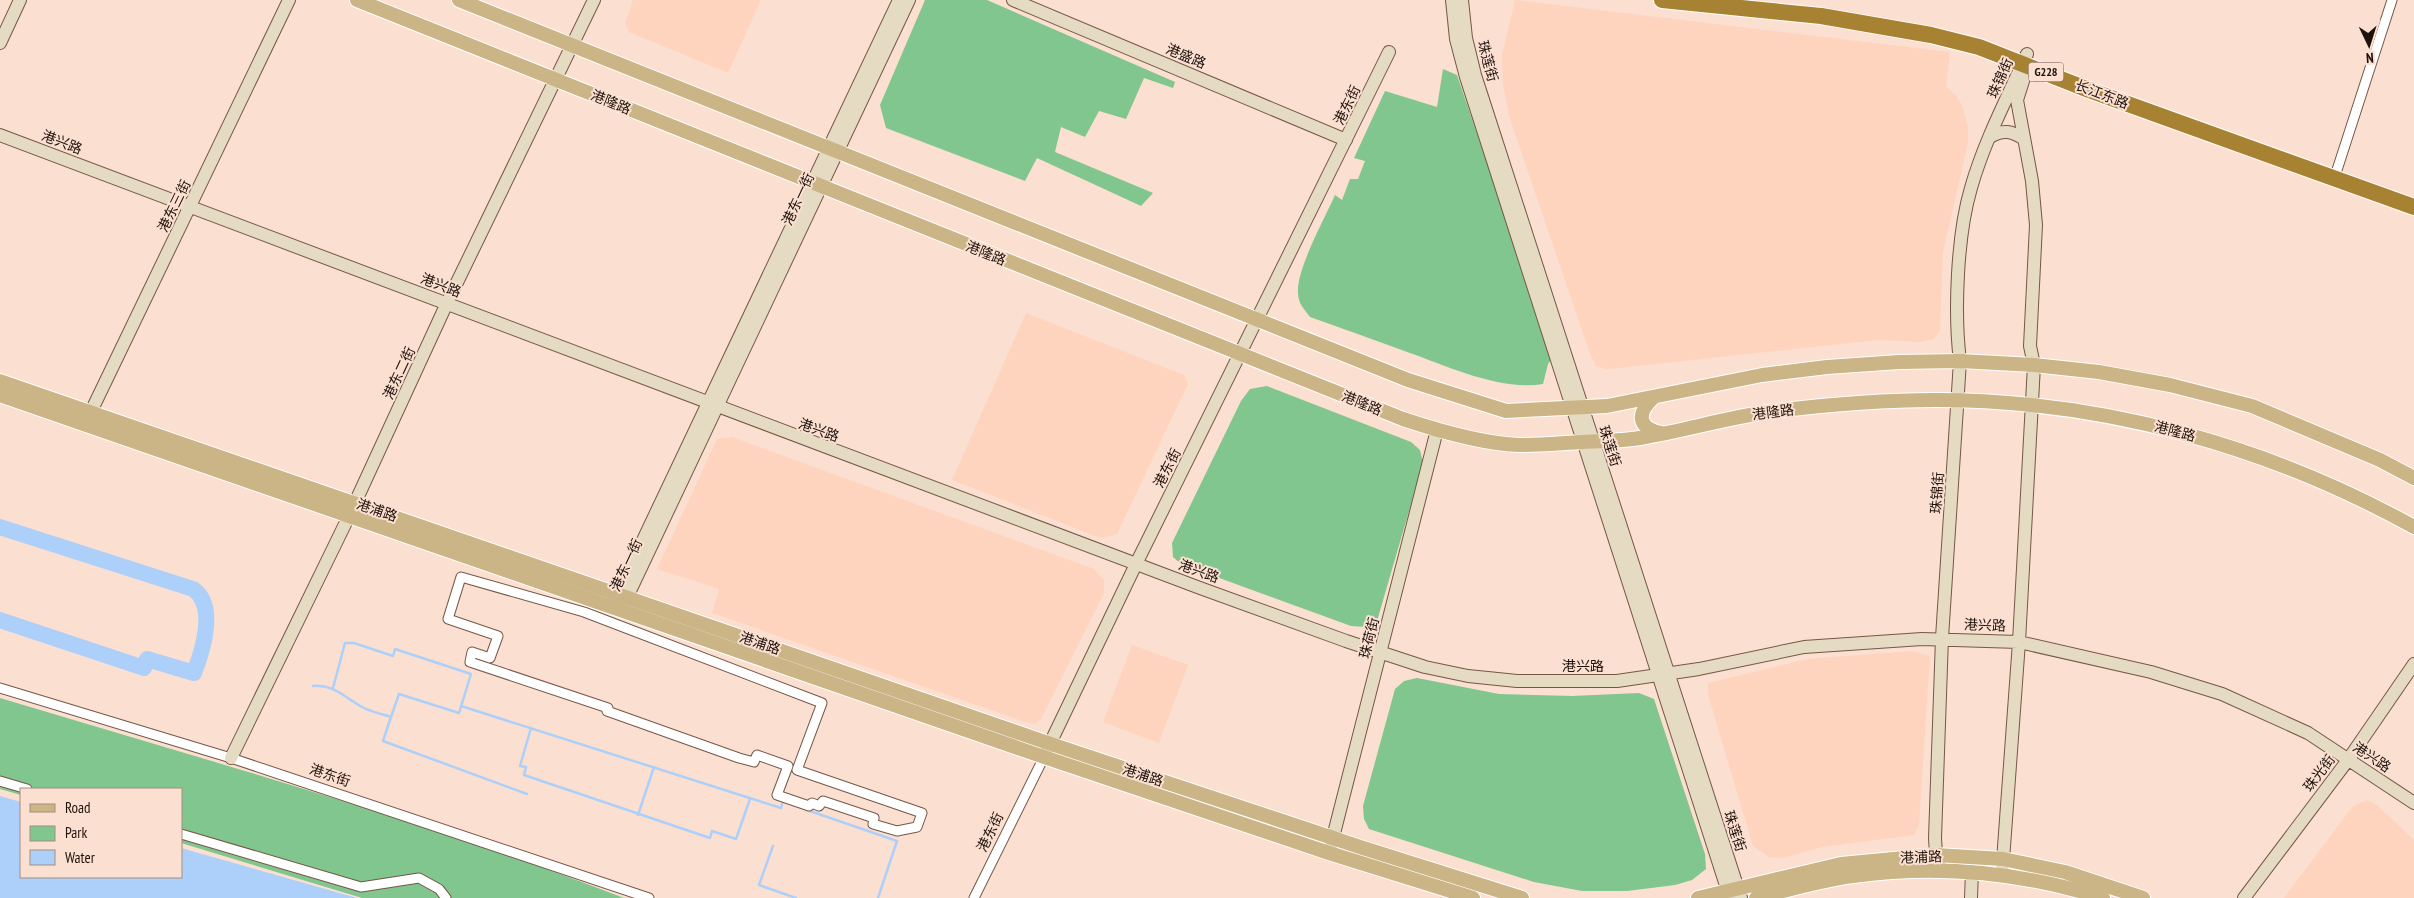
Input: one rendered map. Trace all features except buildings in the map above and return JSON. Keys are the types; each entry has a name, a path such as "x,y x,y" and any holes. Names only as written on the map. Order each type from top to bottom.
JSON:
{"highway":[{"name":"长江东路","path":"1662,0 1821,16 1931,35 1980,47 2092,81 2414,198"},
{"name":"长江东路","path":"1746,0 1850,11 1933,25 1983,38 2026,61 2089,90 2414,207"}],"main road":[{"path":"0,43 20,0"},
{"name":"港东三街","path":"88,418 289,0"},
{"name":"港隆路","path":"357,0 1403,419 1437,430 1519,445 1636,439 1734,418 1794,409 1908,400 1958,400 2067,408 2169,428 2238,450 2326,483 2414,527"},
{"path":"458,0 1408,380 1497,409 1506,411 1607,406 1762,375 1827,367 1899,362 2034,365 2099,372 2161,383 2252,406 2362,452 2414,478"},
{"name":"港东二街","path":"231,758 349,516 447,304 594,0"},
{"name":"港东一街","path":"833,150 899,0"},
{"name":"港东一街","path":"617,609 621,610 623,595 816,184 909,0"},
{"name":"港盛路","path":"1013,0 1346,140"},
{"name":"珠莲街","path":"1452,0 1461,60 1588,441 1734,894"},
{"name":"珠莲街","path":"1462,0 1470,58 1577,408"},
{"name":"港东街","path":"1044,757 1136,564 1389,52"},
{"name":"珠锦街","path":"1942,870 1936,855 1935,838 1942,638 1960,362 1957,335 1963,222 1971,188 1990,137 2026,61"},
{"name":"珠锦街","path":"2002,874 2019,642 2033,405 2034,365 2030,346 2035,208 2017,100 2026,61"},
{"path":"1990,137 1998,132 2008,131 2024,139"},
{"name":"港兴路","path":"0,134 1136,564 1425,667 1468,676 1517,682 1617,681 1663,675 1804,647 1942,638 2019,642 2151,672 2222,694 2308,733 2414,804"},
{"name":"港浦路","path":"0,381 88,418 349,516 1044,757 1329,853 1473,898"},
{"name":"港浦路","path":"0,395 88,418 355,503 1051,744 1522,898"},
{"path":"1653,398 1644,408 1642,422 1650,431 1661,433"},
{"name":"珠荷街","path":"1329,853 1382,652 1437,430"},
{"name":"珠光街","path":"2244,898 2348,760 2414,664"},
{"name":"港浦路","path":"1698,898 1734,894 1841,864 1936,855 2003,859 2065,872 2143,898"},
{"name":"港浦路","path":"1756,898 1851,876 1942,870 1972,871 2034,879 2103,898"},
{"path":"1971,898 1972,871"}],"street":[{"path":"2337,170 2392,0"},
{"path":"462,577 584,612 822,703 797,770 922,813 917,827 897,831 873,824 874,818 823,800 819,806 812,803 809,806 777,795 788,766 757,755 754,762 739,758 607,711 608,708 470,662 472,652 490,658 498,636 448,619 462,577"},
{"name":"港东街","path":"0,688 231,758 649,898"},
{"name":"港东街","path":"974,898 1044,757"},
{"path":"0,781 24,788"},
{"path":"182,834 361,887 419,878 439,889 446,898"}],"shaded area":[{"path":"633,0 761,0 728,73 629,32 625,23"},
{"path":"1515,0 1950,52 1946,87 1955,94 1962,105 1968,126 1968,143 1943,252 1940,331 1933,339 1920,342 1878,340 1619,368 1606,369 1596,366 1589,351 1509,116 1503,83 1502,55"},
{"path":"1026,313 1184,375 1188,384 1117,534 1100,538 952,480"},
{"path":"732,437 1094,569 1104,580 1104,593 1041,719 1034,724 1022,721 712,613 719,589 657,569 717,439"},
{"path":"1132,645 1188,665 1159,743 1103,722"},
{"path":"1912,651 1930,656 1919,825 1914,835 1822,847 1783,858 1769,857 1753,846 1708,695 1708,683 1808,659"},
{"path":"2367,800 2378,806 2414,840 2414,898 2284,898 2353,806"}],"green space":[{"path":"925,0 987,0 1175,82 1173,88 1144,78 1126,119 1099,111 1085,137 1061,127 1055,152 1153,193 1141,206 1037,158 1025,181 886,128 880,105"},
{"path":"1443,69 1457,75 1553,357 1548,364 1543,384 1510,384 1458,371 1310,317 1299,300 1299,283 1306,258 1335,195 1342,200 1350,179 1358,179 1365,161 1354,158 1385,91 1437,107"},
{"path":"1267,386 1411,442 1420,450 1423,463 1377,621 1366,627 1351,626 1181,564 1173,557 1172,543 1241,401 1250,389"},
{"path":"1417,678 1499,694 1572,696 1639,693 1654,699 1705,854 1706,869 1692,880 1675,885 1627,891 1582,891 1534,882 1369,829 1364,819 1363,806 1395,689 1404,681"},
{"path":"0,698 314,792 470,842 624,898 362,898 182,843 182,788 20,788 20,795 0,789"}],"water":[{"path":"0,796 20,802 20,878 182,878 182,848 357,898 0,898"}],"waterway":[{"path":"0,527 193,589 200,596 205,606 206,628 194,673 147,659 144,668 0,620"},
{"path":"333,688 345,643 354,643 393,656 395,649 471,674 459,713 399,694 391,717"},
{"path":"313,686 328,687 364,708 391,717 383,741 527,794"},
{"path":"461,706 781,808 783,801"},
{"path":"531,728 520,766 526,767 524,775 710,838 712,831 736,839 750,799"},
{"path":"638,815 654,767"},
{"path":"807,810 897,841 878,898"},
{"path":"773,846 759,885 796,898"}]}
